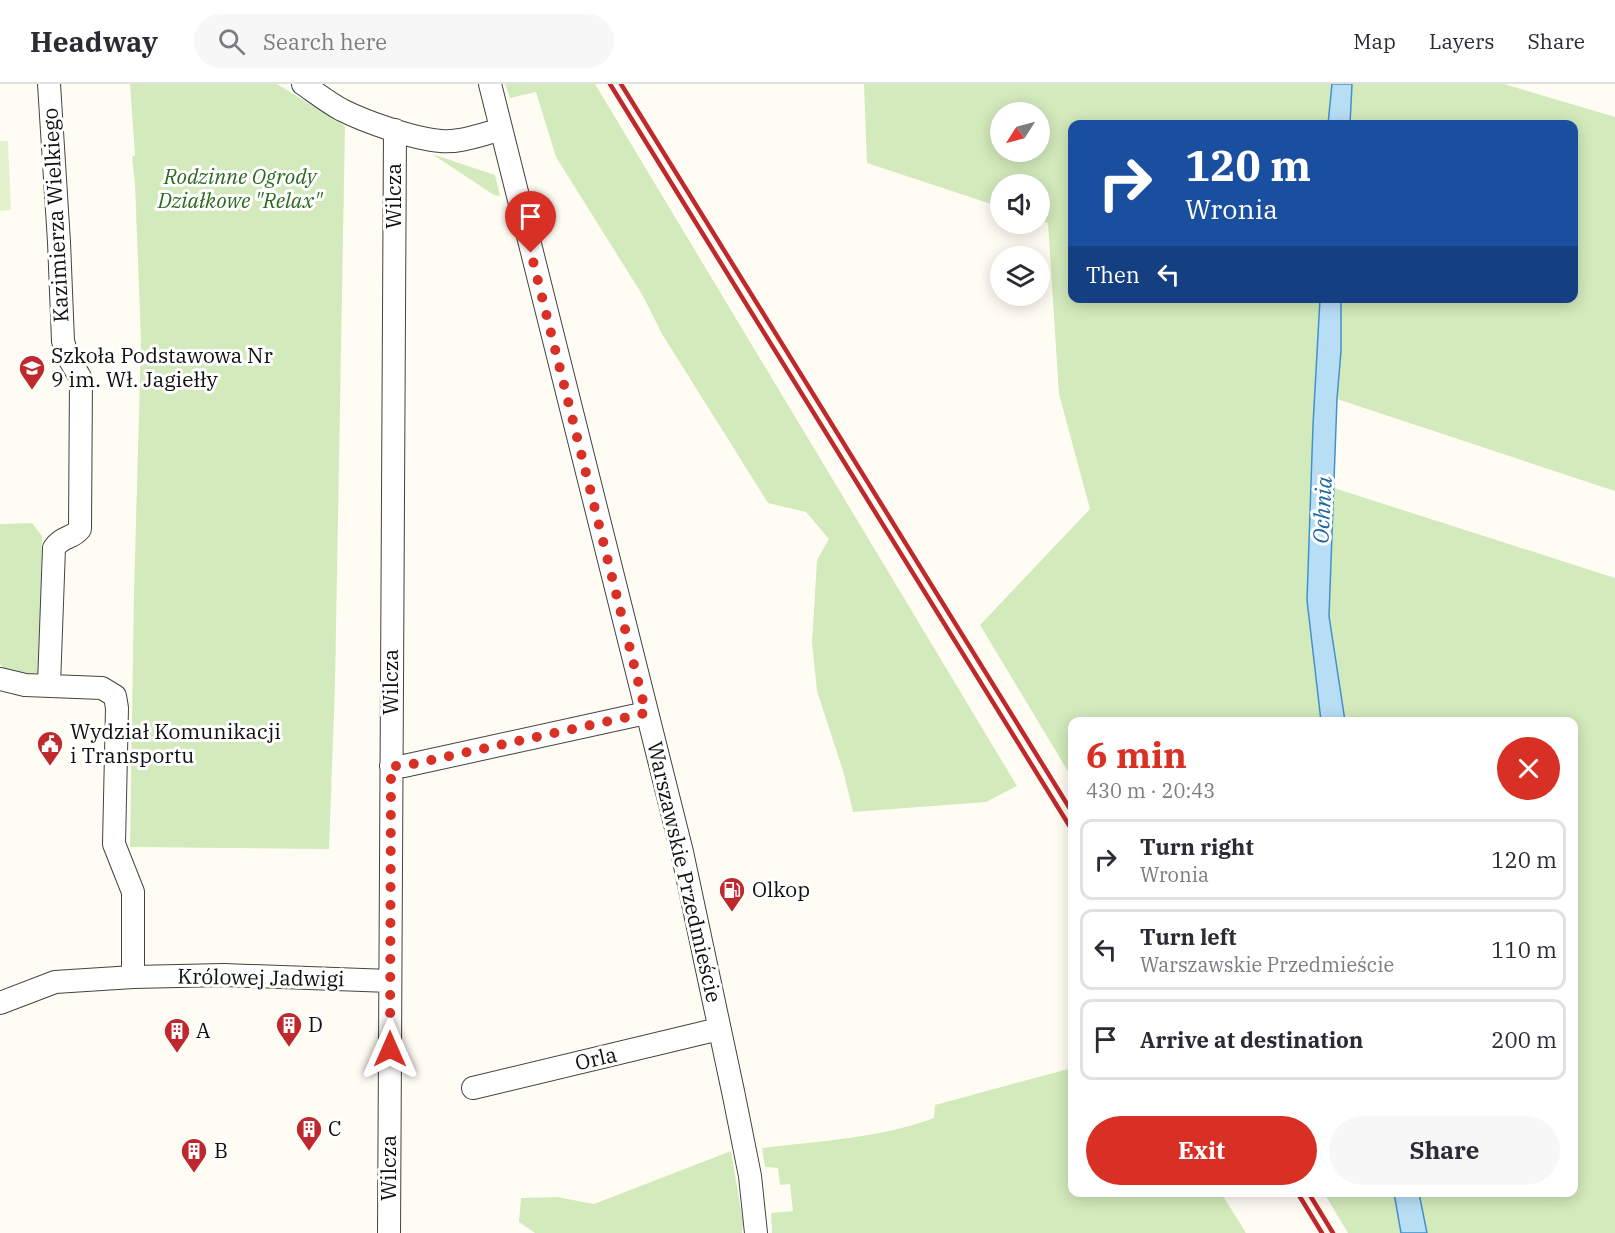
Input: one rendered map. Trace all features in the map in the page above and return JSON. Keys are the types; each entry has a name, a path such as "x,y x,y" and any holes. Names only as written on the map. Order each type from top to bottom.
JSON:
{"street":[{"name":"Kazimierza Wielkiego","path":"49,84 63,341 67,355 81,379 81,390 80,529 75,535 60,539 54,548 49,685"},
{"path":"303,84 342,110 395,130 440,141 455,141 500,130"},
{"name":"Warszawskie Przedmieście","path":"490,84 684,861 750,1176 756,1233"},
{"name":"Wilcza","path":"388,1233 395,130"},
{"path":"0,680 25,686 102,688 115,696 117,708 114,844 133,892 132,977"},
{"path":"391,766 404,766 646,713"},
{"name":"Królowej Jadwigi","path":"0,1003 55,982 132,977 224,975 390,981"},
{"name":"Orla","path":"473,1088 719,1029"}],"green space":[{"name":"Rodzinne Ogrody Działkowe \"Relax\"","path":"130,84 277,84 345,126 335,685 329,849 130,847 141,341 132,157 135,155"},
{"path":"505,84 595,84 1017,786 986,802 853,812 844,774 817,691 812,643 817,560 829,539 806,512 768,503 662,334 643,296 556,157 536,92 510,98"},
{"path":"864,84 1332,84 1328,120 1068,120 1068,303 1320,303 1307,600 1321,717 1068,717 1068,771 980,625 1090,509 1059,394 1049,246 1050,174 990,174 990,204 867,163"},
{"path":"1352,84 1504,84 1615,117 1615,491 1337,399 1341,351 1341,303 1578,303 1578,120 1350,120"},
{"path":"0,141 8,141 11,210 0,211"},
{"path":"432,154 495,175 500,196 494,195"},
{"path":"1334,488 1615,578 1615,1233 1427,1233 1420,1197 1578,1197 1578,717 1344,717 1329,616"},
{"path":"32,523 42,536 40,673 24,675 6,671 0,664 0,524"},
{"path":"1068,1069 1068,1197 1224,1197 1246,1233 772,1233 771,1213 793,1211 790,1184 780,1185 778,1168 765,1167 762,1148 850,1138 914,1125 934,1118 935,1105"},
{"path":"731,1151 743,1223 742,1233 535,1233 519,1222 521,1198 557,1197 594,1204"},
{"path":"1326,1197 1395,1197 1401,1233 1348,1233"}],"water":[{"path":"1332,84 1352,84 1350,120 1328,120"},
{"name":"Ochnia","path":"1320,303 1341,303 1341,351 1337,399 1329,616 1344,717 1321,717 1307,600"},
{"path":"1395,1197 1420,1197 1427,1233 1401,1233"}],"railway":[{"path":"610,84 1068,824"},
{"path":"621,84 1068,806"},
{"path":"1300,1197 1322,1233"},
{"path":"1311,1197 1333,1233"}],"place":[{"name":"Szkoła Podstawowa Nr 9 im. Wł. Jagiełły","path":"32,391"},
{"name":"Wydział Komunikacji i Transportu","path":"50,767"},
{"name":"Olkop","path":"732,913"},
{"name":"D","path":"289,1048"},
{"name":"A","path":"177,1054"},
{"name":"C","path":"309,1152"},
{"name":"B","path":"194,1174"}],"route":[{"path":"390,1049 391,766 404,766 646,713 531,253"}]}
